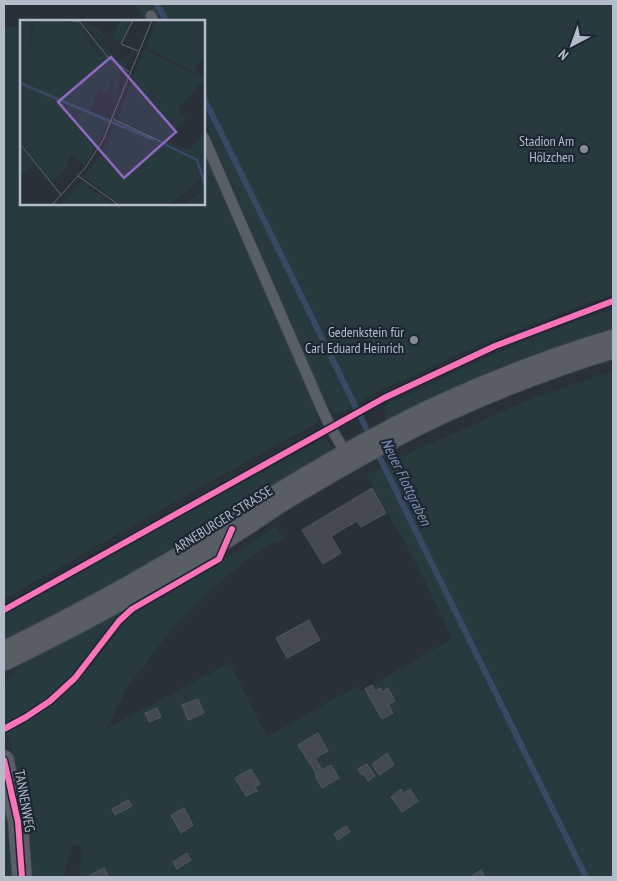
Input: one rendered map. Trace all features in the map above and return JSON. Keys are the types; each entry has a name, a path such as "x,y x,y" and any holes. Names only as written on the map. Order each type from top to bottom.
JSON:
{"main road":[{"name":"ARNEBURGER STRASSE","path":"4,656 102,607 232,530 289,492 402,428 496,386 583,353 613,344"}],"street":[{"name":"TANNENWEG","path":"4,760 18,822 22,877"}],"lane":[{"path":"205,140 322,409 331,428 353,455"}],"green space":[{"path":"135,4 613,4 613,295 476,346 375,393 337,415 330,410 320,390 205,122 205,20 158,20 154,15 148,15 143,18 144,20 109,20 142,18"},
{"path":"20,26 20,205 205,205 205,154 318,415 317,423 4,599 4,27"},
{"path":"613,309 613,331 386,422 385,405 494,354 555,329"},
{"path":"613,370 613,877 79,877 82,846 73,845 65,877 29,877 25,813 16,765 7,732 25,723 61,698 89,668 138,609 222,561 276,526 285,541 277,541 252,556 215,586 170,631 127,688 107,728 230,663 267,737 357,686 360,691 365,689 452,639 416,562 366,475 398,458 533,398"},
{"path":"324,438 334,450 191,540 105,590 4,642 4,614"},
{"path":"135,602 111,626 86,661 68,681 38,705 4,724 4,687 8,679 15,672 29,659"},
{"path":"4,800 11,850 12,877 4,877"}],"building":[{"path":"372,488 386,513 361,527 357,521 331,536 341,553 323,564 302,530"},
{"path":"309,620 320,640 287,658 276,638"},
{"path":"372,685 375,691 380,688 382,692 388,688 395,701 388,705 393,713 382,719 365,689"},
{"path":"198,699 204,713 188,720 182,705"},
{"path":"157,708 161,717 149,722 145,713"},
{"path":"318,733 328,751 315,758 322,770 331,765 339,778 322,788 316,778 316,773 298,745"},
{"path":"387,753 394,765 379,775 372,764"},
{"path":"367,764 375,776 368,781 358,769"},
{"path":"251,769 260,784 255,787 257,791 246,796 235,778"},
{"path":"401,789 404,793 410,789 418,801 402,812 391,797"},
{"path":"128,800 132,806 115,815 112,809"},
{"path":"184,808 193,825 181,833 171,815"},
{"path":"346,826 350,832 338,840 334,834"},
{"path":"187,853 191,860 177,869 173,862"},
{"path":"104,868 109,877 87,877"},
{"path":"481,870 485,877 470,877"}],"waterway":[{"name":"Neuer Flottgraben","path":"157,4 165,20"},
{"name":"Neuer Flottgraben","path":"205,100 371,438"},
{"name":"Neuer Flottgraben","path":"376,450 586,877"}],"cycle path":[{"path":"4,610 384,398 495,346 613,301"},
{"path":"4,729 50,701 75,678 119,621 132,609 219,559 232,529"},
{"path":"4,760 18,822 22,877"}],"place":[{"name":"Stadion Am Hölzchen","path":"584,149"},
{"name":"Gedenkstein für Carl Eduard Heinrich","path":"414,340"}]}
